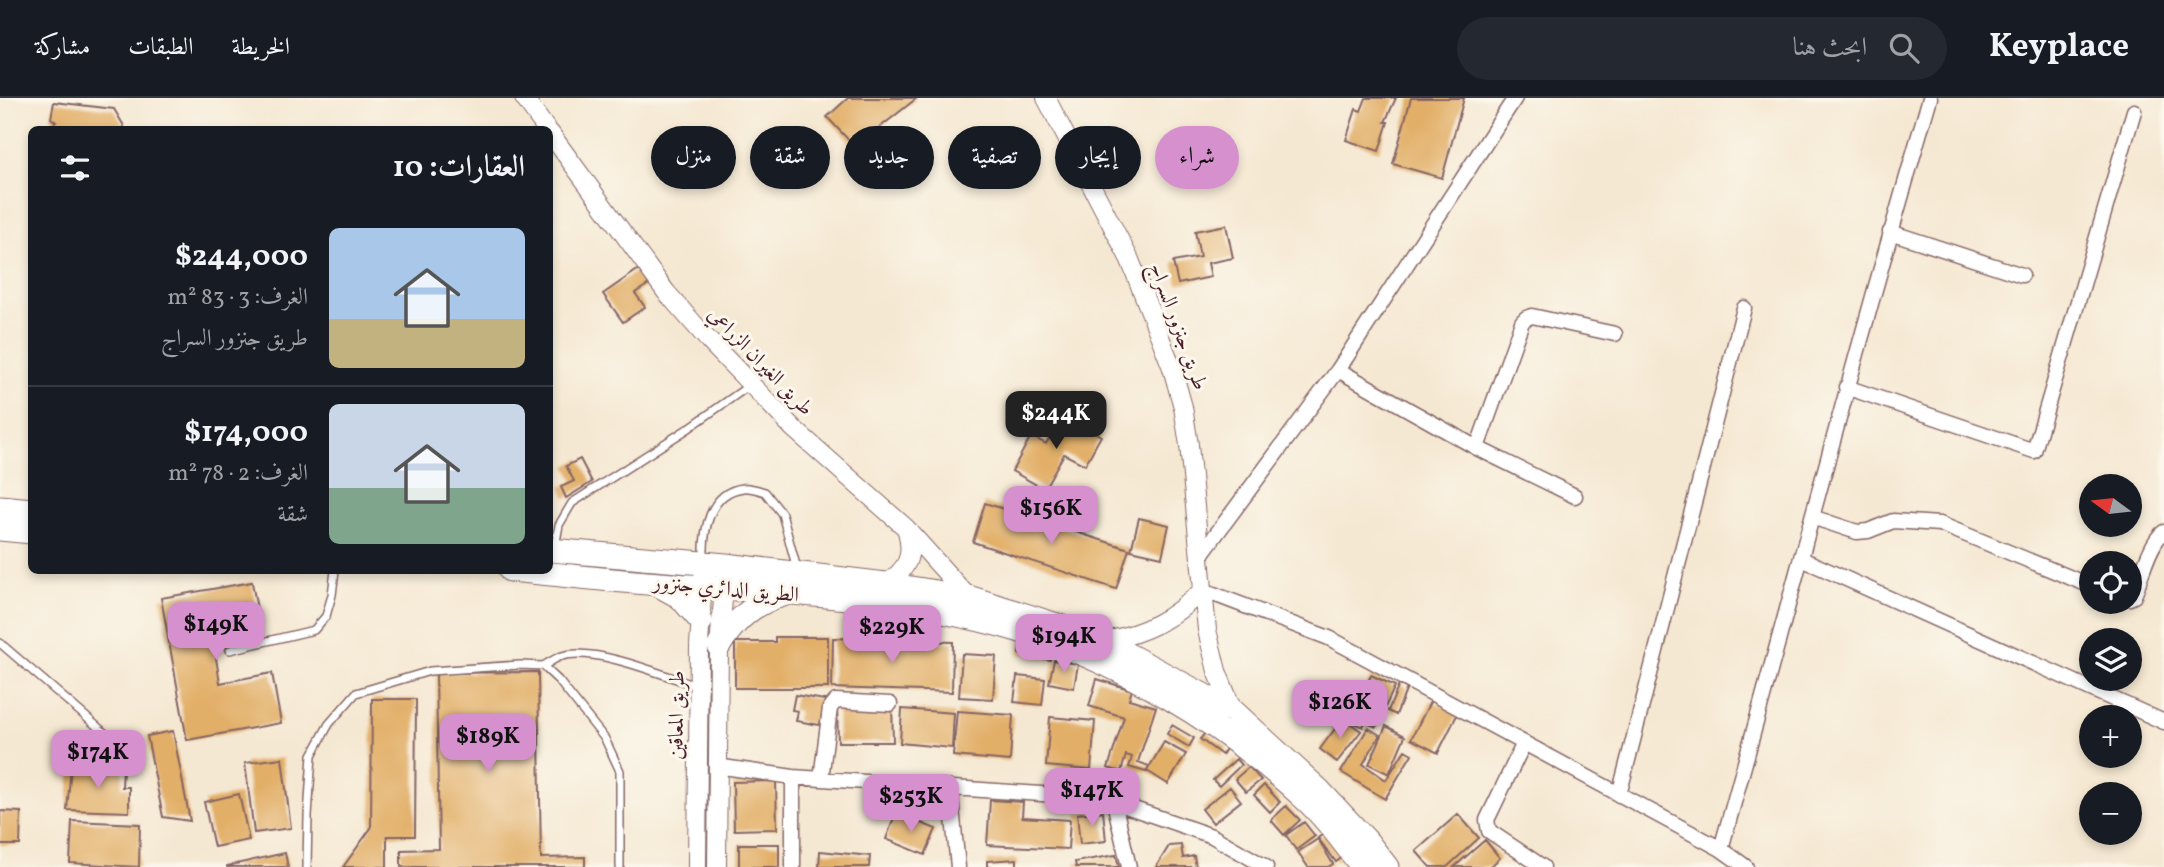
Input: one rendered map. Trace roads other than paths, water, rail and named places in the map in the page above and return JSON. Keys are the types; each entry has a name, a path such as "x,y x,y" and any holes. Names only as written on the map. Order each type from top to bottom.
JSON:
{"main road":[{"path":"0,507 28,510"},
{"path":"0,530 28,532"},
{"name":"الطريق الدائري جنزور","path":"553,551 715,564 888,604 1012,628 1061,645 1145,686 1224,732 1305,799 1362,867"},
{"name":"الطريق الدائري جنزور","path":"553,574 713,588 794,583 886,584 968,597 1060,625 1105,641 1233,711 1320,791 1366,840 1387,867"},
{"path":"652,583 680,597 701,621"},
{"path":"719,646 727,633 748,611 794,583"}],"street":[{"name":"طريق الغيران الزراعي","path":"524,98 544,126"},
{"name":"طريق جنزور السراج","path":"1046,98 1130,260 1172,368 1184,407 1211,650 1233,711"},
{"path":"1200,556 1338,370 1515,98"},
{"path":"1721,849 1802,559 1846,387 1930,98"},
{"path":"1846,387 2034,451 2134,111"},
{"name":"طريق الغيران الزراعي","path":"553,138 666,292 750,385 794,429 906,528 968,597"},
{"path":"1890,232 2022,275"},
{"path":"1619,795 1744,308"},
{"path":"1477,448 1526,317 1532,316 1615,334"},
{"path":"1338,370 1477,448 1575,496"},
{"path":"1812,517 1857,531 1868,531 1893,521 1940,524 2079,581"},
{"path":"886,584 907,566 911,557 911,544 906,528"},
{"path":"2142,575 2154,544 2164,532"},
{"path":"1802,559 2164,722"},
{"name":"طريق المعاقين","path":"715,564 713,588 719,646 717,867"},
{"name":"طريق المعاقين","path":"697,867 701,621 713,588"},
{"path":"1105,641 1133,636 1159,625 1203,590 1329,638 1523,745 1721,849 1746,867"},
{"path":"821,779 830,708 836,701 890,704"},
{"path":"1523,745 1487,820 1487,826 1489,831 1543,867"},
{"path":"716,766 793,777 1071,796 1114,802 1212,836 1266,867"},
{"path":"793,777 793,867"},
{"path":"950,788 958,867"},
{"path":"1114,802 1129,867"}],"lane":[{"path":"553,547 559,524 572,503 689,428 750,385"},
{"path":"715,564 704,541 712,510 723,494 744,487 765,492 782,514 794,583"},
{"path":"230,650 314,630 326,616 335,574"},
{"path":"0,643 114,741"},
{"path":"307,867 312,755 329,724 356,693 430,671 543,666 560,656 575,653 624,662 699,687"},
{"path":"543,666 558,680 605,739 620,771 620,867"}]}
